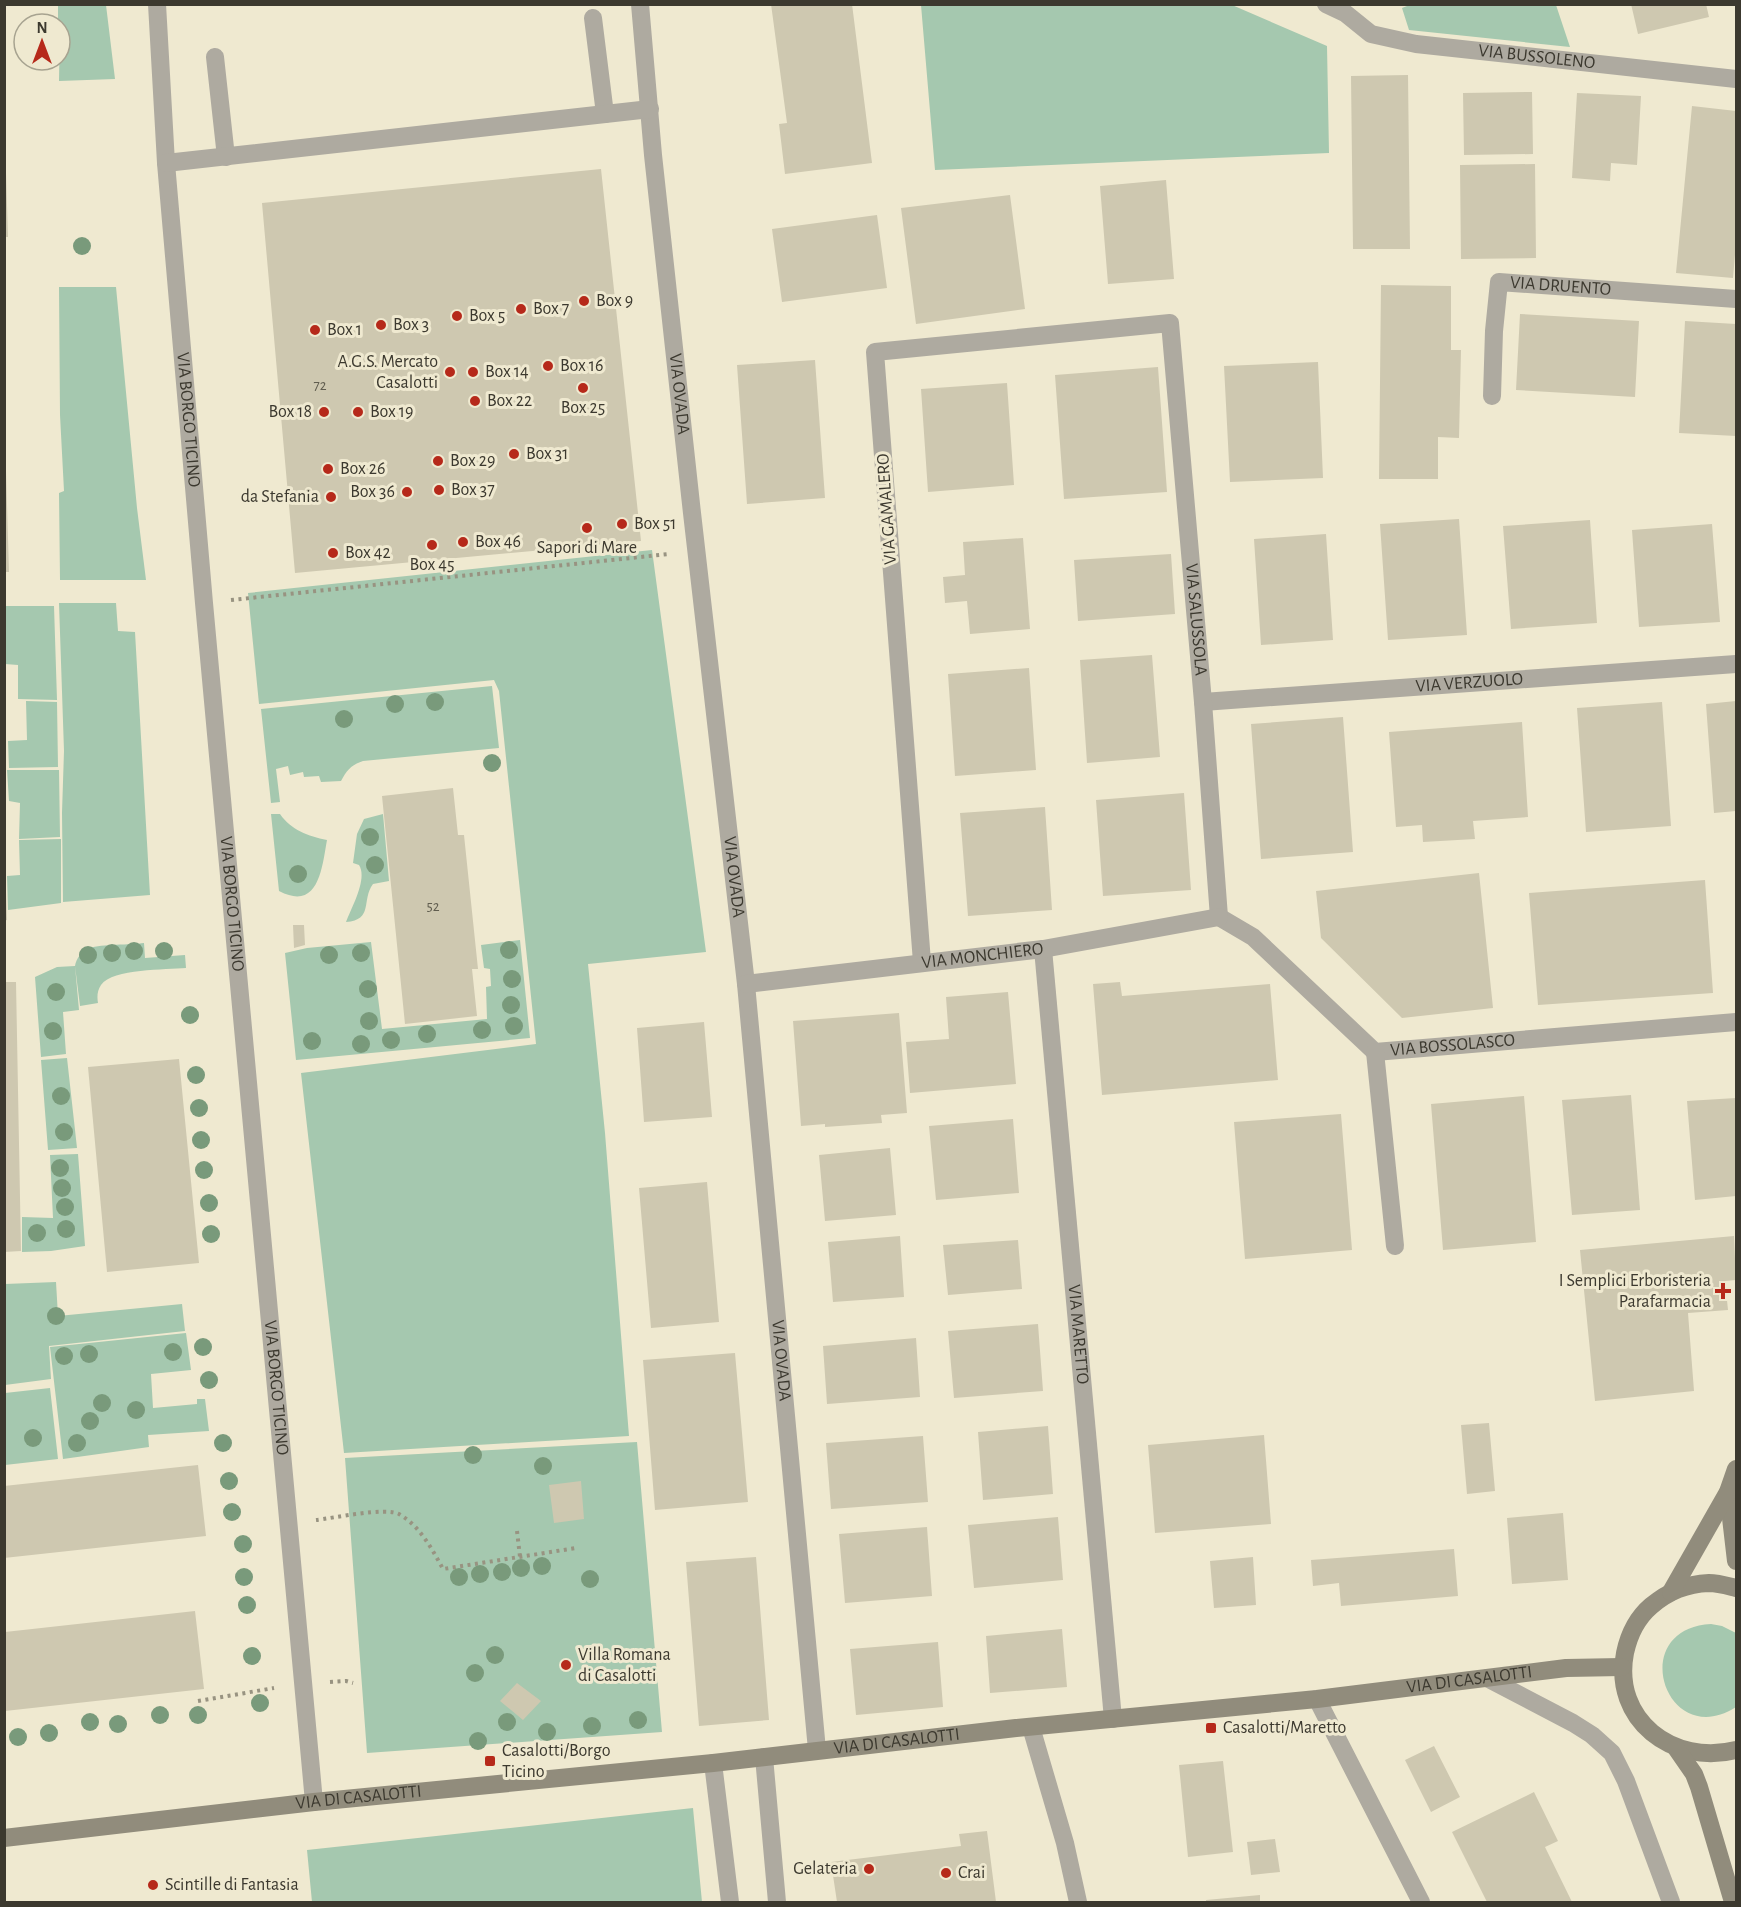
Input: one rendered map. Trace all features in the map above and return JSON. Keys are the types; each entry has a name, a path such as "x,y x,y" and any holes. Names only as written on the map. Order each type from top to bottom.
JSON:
{"street":[{"name":"VIA BORGO TICINO","path":"157,4 166,163 204,603 314,1802"},
{"name":"VIA BUSSOLENO","path":"1326,4 1349,9 1371,34 1416,44 1737,79"},
{"name":"VIA OVADA","path":"640,9 653,155 696,551 746,984 817,1750"},
{"path":"593,18 605,114"},
{"path":"215,57 226,157"},
{"path":"166,163 650,109"},
{"name":"VIA DRUENTO","path":"1492,396 1494,330 1499,282 1737,299"},
{"name":"VIA SALUSSOLA","path":"1170,323 1219,917"},
{"name":"VIA GAMALERO","path":"922,962 875,352 1170,323"},
{"name":"VIA VERZUOLO","path":"1203,702 1737,664"},
{"name":"VIA MONCHIERO","path":"746,984 1043,949 1219,917"},
{"name":"VIA BOSSOLASCO","path":"1219,917 1253,937 1375,1052 1737,1022"},
{"name":"VIA MARETTO","path":"1043,949 1113,1719"},
{"path":"1375,1052 1395,1246"},
{"path":"1671,1592 1728,1492 1737,1469"},
{"path":"1728,1492 1737,1561"},
{"path":"1737,1588 1711,1583 1683,1587 1671,1592 1643,1613 1628,1637 1622,1666 1626,1693 1636,1716 1654,1735 1676,1748 1702,1755 1722,1754 1737,1750"},
{"name":"VIA DI CASALOTTI","path":"4,1838 314,1802 1317,1699 1578,1667 1622,1666"},
{"path":"1487,1678 1573,1723 1592,1735 1612,1753 1626,1781 1671,1902"},
{"path":"1317,1699 1421,1902"},
{"path":"1031,1727 1065,1843 1078,1902"},
{"path":"1676,1748 1694,1774 1699,1787 1733,1902"},
{"path":"764,1757 777,1902"},
{"path":"712,1762 730,1902"}],"path":[{"path":"204,603 696,551"},
{"path":"288,1523 376,1511 398,1514 419,1531 431,1546 443,1569 576,1548"},
{"path":"517,1531 520,1557"}],"green space":[{"path":"1412,4 1556,5 1570,47 1409,30 1402,8"},
{"path":"58,5 106,5 115,79 59,81 59,72 72,72 72,12 58,12"},
{"path":"921,5 1232,5 1327,46 1329,153 935,170"},
{"path":"59,287 116,287 146,580 60,580 59,493 64,491 60,415"},
{"path":"652,550 706,952 588,964 605,1133 629,1436 344,1453 301,1073 536,1044 499,691 494,680 259,704 248,593"},
{"path":"59,603 116,603 118,631 135,632 150,895 63,902 64,751"},
{"path":"4,606 54,606 57,700 18,699 18,665 5,664"},
{"path":"492,686 499,748 363,761 350,768 341,781 321,782 319,776 304,777 303,772 290,775 288,766 276,769 280,802 271,803 261,709"},
{"path":"26,701 57,702 58,767 9,768 8,741 27,740"},
{"path":"7,770 59,770 60,837 19,839 20,803 9,801"},
{"path":"271,814 280,814 284,820 300,831 327,840 316,884 303,896 292,896 279,891"},
{"path":"383,814 389,881 373,884 364,913 355,920 346,922 358,894 361,878 359,865 353,863 357,834 364,819"},
{"path":"61,839 61,903 8,910 7,876 20,875 19,840"},
{"path":"520,940 530,1038 296,1060 285,953 307,948 371,942 382,1029 487,1019 486,987 491,986 490,969 484,968 481,945"},
{"path":"144,943 145,958 185,955 186,968 117,975 107,979 101,985 98,1003 80,1006 75,966 80,955 90,948"},
{"path":"75,966 79,1010 63,1012 66,1054 41,1057 35,977 57,967"},
{"path":"67,1058 77,1148 48,1150 41,1060"},
{"path":"78,1154 85,1246 22,1252 22,1217 53,1218 50,1155"},
{"path":"56,1282 58,1316 182,1304 185,1331 49,1346 51,1379 5,1385 5,1284"},
{"path":"186,1333 191,1370 151,1374 153,1408 197,1404 197,1399 205,1399 209,1431 148,1435 149,1447 63,1459 50,1347"},
{"path":"50,1388 58,1459 5,1465 5,1393"},
{"path":"637,1442 662,1732 367,1753 345,1458"},
{"path":"1711,1624 1722,1626 1736,1633 1736,1707 1711,1717 1690,1714 1675,1702 1665,1684 1663,1664 1669,1645 1685,1631"},
{"path":"693,1808 702,1902 312,1902 307,1850"}],"building":[{"path":"771,4 852,4 872,163 785,174 779,124 787,123"},
{"path":"1631,4 1706,4 1709,17 1638,34"},
{"path":"1408,75 1410,249 1353,249 1351,76"},
{"path":"1532,92 1533,154 1464,155 1463,93"},
{"path":"1577,93 1641,96 1637,165 1611,163 1610,181 1572,178"},
{"path":"1692,106 1736,111 1736,243 1733,278 1676,273"},
{"path":"1535,164 1536,258 1461,259 1460,165"},
{"name":"A.G.S. Mercato Casalotti","path":"601,169 641,541 295,573 262,203"},
{"path":"4,173 6,173 8,237 4,237"},
{"path":"1166,180 1174,279 1108,284 1100,186"},
{"path":"1010,195 1025,309 916,324 901,208"},
{"path":"877,215 887,288 782,302 772,229"},
{"path":"1381,285 1451,286 1451,350 1461,350 1459,438 1438,437 1438,479 1379,479"},
{"path":"1520,314 1639,321 1635,397 1516,390"},
{"path":"1685,321 1736,324 1736,436 1679,433"},
{"path":"815,360 825,498 747,504 737,365"},
{"path":"1318,362 1323,478 1230,482 1224,366"},
{"path":"1158,367 1167,492 1064,499 1055,375"},
{"path":"1007,383 1014,485 928,492 921,389"},
{"path":"4,471 6,471 9,572 4,572"},
{"path":"1459,519 1467,635 1388,640 1380,524"},
{"path":"1590,520 1597,623 1511,629 1503,526"},
{"path":"1712,524 1720,622 1639,627 1632,530"},
{"path":"1326,534 1333,640 1261,645 1254,539"},
{"path":"1023,538 1030,629 970,634 967,601 945,603 943,577 965,575 963,542"},
{"path":"1171,554 1175,614 1078,621 1074,560"},
{"path":"1152,655 1160,757 1087,763 1080,660"},
{"path":"1029,668 1036,770 955,776 948,674"},
{"path":"1736,701 1736,811 1714,813 1706,704"},
{"path":"1662,702 1671,826 1586,832 1577,708"},
{"path":"1343,717 1353,852 1261,859 1251,724"},
{"path":"1522,722 1528,817 1473,821 1475,839 1423,842 1422,825 1396,827 1389,732"},
{"path":"453,788 458,835 464,835 478,969 472,969 477,1016 405,1024 382,796"},
{"path":"1184,793 1191,890 1103,896 1096,800"},
{"path":"1045,807 1052,910 968,916 960,813"},
{"path":"1479,873 1493,1008 1402,1018 1321,938 1316,891"},
{"path":"1705,880 1713,993 1538,1005 1529,893"},
{"path":"4,892 6,892 7,920 4,921"},
{"path":"293,925 304,925 305,945 294,948"},
{"path":"4,982 16,982 21,1251 4,1252"},
{"path":"1120,982 1122,996 1270,984 1278,1080 1102,1095 1093,984"},
{"path":"1008,992 1016,1084 910,1093 906,1042 949,1039 946,997"},
{"path":"899,1013 907,1113 881,1115 882,1123 825,1127 825,1124 801,1126 793,1021"},
{"path":"704,1022 712,1117 644,1122 637,1028"},
{"path":"179,1059 199,1263 107,1272 88,1067"},
{"path":"1631,1095 1640,1210 1572,1215 1562,1100"},
{"path":"1524,1096 1536,1242 1443,1250 1431,1104"},
{"path":"1736,1098 1736,1196 1695,1200 1687,1101"},
{"path":"1341,1114 1352,1250 1245,1259 1234,1122"},
{"path":"1013,1119 1019,1193 936,1200 929,1126"},
{"path":"890,1148 896,1215 825,1221 819,1155"},
{"path":"707,1182 719,1322 651,1328 639,1188"},
{"path":"900,1236 904,1297 833,1302 828,1242"},
{"path":"1734,1236 1736,1280 1725,1281 1728,1310 1688,1313 1694,1391 1595,1401 1580,1250"},
{"path":"1018,1240 1022,1289 948,1295 943,1245"},
{"path":"1038,1324 1043,1391 954,1398 948,1331"},
{"path":"916,1338 920,1397 827,1404 823,1346"},
{"path":"735,1353 748,1502 655,1510 643,1360"},
{"path":"1489,1423 1495,1491 1467,1494 1461,1425"},
{"path":"1048,1426 1053,1494 983,1500 978,1432"},
{"path":"1264,1435 1271,1524 1155,1533 1148,1445"},
{"path":"923,1436 928,1502 831,1509 826,1443"},
{"path":"198,1465 206,1536 4,1558 4,1486"},
{"path":"581,1481 584,1519 554,1523 549,1485"},
{"path":"1563,1513 1568,1580 1512,1584 1507,1518"},
{"path":"1058,1517 1063,1580 974,1588 968,1525"},
{"path":"927,1527 932,1596 845,1603 839,1534"},
{"path":"1454,1549 1458,1596 1341,1606 1339,1583 1313,1586 1311,1560"},
{"path":"756,1557 769,1720 699,1726 686,1562"},
{"path":"1253,1557 1256,1605 1214,1608 1210,1561"},
{"path":"195,1611 204,1689 5,1711 5,1632"},
{"path":"1062,1629 1067,1687 990,1693 986,1636"},
{"path":"938,1642 943,1707 856,1715 850,1649"},
{"path":"517,1683 541,1701 523,1720 500,1701"},
{"path":"1434,1746 1460,1797 1431,1812 1405,1760"},
{"path":"1223,1761 1233,1852 1188,1857 1179,1765"},
{"path":"1534,1792 1558,1841 1545,1847 1572,1902 1487,1902 1452,1832"},
{"path":"987,1831 996,1902 837,1902 831,1862 961,1846 959,1834"},
{"path":"1275,1839 1280,1872 1251,1875 1247,1842"},
{"path":"1260,1895 1260,1902 1206,1902 1206,1900"}],"place":[{"name":"Box 9","path":"584,301"},
{"name":"Box 7","path":"521,309"},
{"name":"Box 5","path":"457,316"},
{"name":"Box 3","path":"381,325"},
{"name":"Box 1","path":"315,330"},
{"name":"Box 16","path":"548,366"},
{"name":"A.G.S. Mercato Casalotti","path":"450,372"},
{"name":"Box 14","path":"473,372"},
{"name":"Box 25","path":"583,388"},
{"name":"Box 22","path":"475,401"},
{"name":"Box 18","path":"324,412"},
{"name":"Box 19","path":"358,412"},
{"name":"Box 31","path":"514,454"},
{"name":"Box 29","path":"438,461"},
{"name":"Box 26","path":"328,469"},
{"name":"Box 37","path":"439,490"},
{"name":"Box 36","path":"407,492"},
{"name":"da Stefania","path":"331,497"},
{"name":"Box 51","path":"622,524"},
{"name":"Sapori di Mare","path":"587,528"},
{"name":"Box 46","path":"463,542"},
{"name":"Box 45","path":"432,545"},
{"name":"Box 42","path":"333,553"},
{"name":"I Semplici Erboristeria Parafarmacia","path":"1723,1291"},
{"name":"Villa Romana di Casalotti","path":"566,1665"},
{"name":"Casalotti/Maretto","path":"1211,1728"},
{"name":"Casalotti/Borgo Ticino","path":"490,1761"},
{"name":"Gelateria","path":"869,1869"},
{"name":"Crai","path":"946,1873"},
{"name":"Scintille di Fantasia","path":"153,1885"}]}
